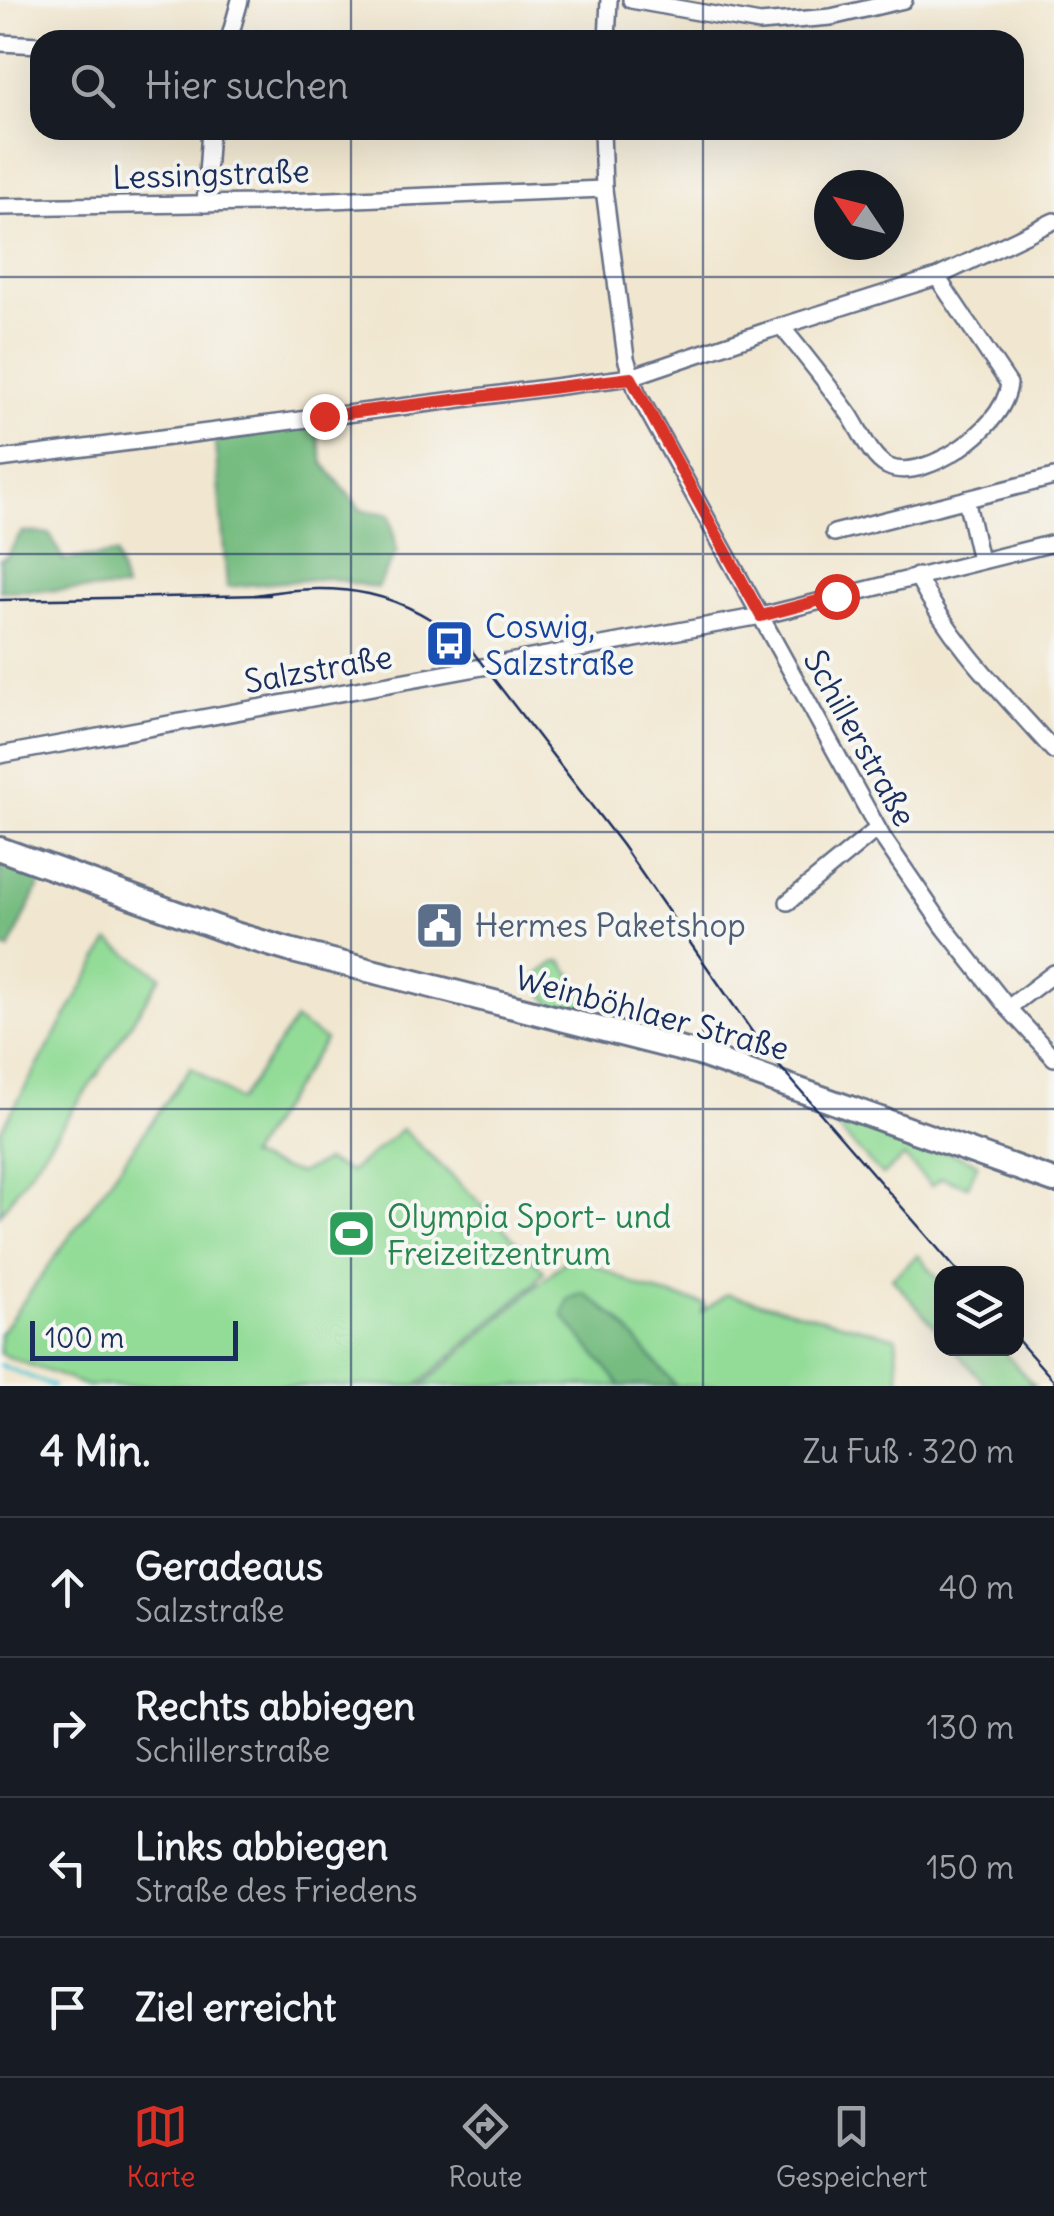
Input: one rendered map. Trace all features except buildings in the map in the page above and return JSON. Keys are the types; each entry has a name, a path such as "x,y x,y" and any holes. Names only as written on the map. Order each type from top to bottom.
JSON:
{"main road":[{"name":"Weinböhlaer Straße","path":"0,849 289,950 699,1054 1054,1181"}],"street":[{"path":"232,30 240,0"},
{"path":"608,30 609,0"},
{"path":"632,0 760,23 790,22 842,7 898,1"},
{"path":"0,43 30,45"},
{"path":"205,204 209,140"},
{"name":"Schillerstraße","path":"602,140 604,188 631,378 877,829 944,927 1008,1008 1054,1058"},
{"name":"Lessingstraße","path":"0,207 205,204 604,188"},
{"path":"0,459 631,378 936,278 1054,221"},
{"path":"781,326 879,460 900,470 920,467 950,455 975,437 1004,402 1009,384 936,278"},
{"path":"834,533 1054,477"},
{"path":"966,499 980,560"},
{"name":"Salzstraße","path":"0,756 761,616 1054,543"},
{"path":"917,576 958,643 1054,751"},
{"path":"788,902 877,829"},
{"path":"1008,1008 1054,972"}],"green space":[{"path":"315,421 323,463 361,510 390,514 397,551 377,588 329,578 227,587 214,431"},
{"path":"22,532 50,534 63,560 116,554 125,589 0,591 0,559 6,557"},
{"path":"0,857 43,877 9,950 0,945"},
{"path":"109,941 161,976 0,1214 0,1132"},
{"path":"562,961 591,1003 589,1013 553,1007 532,979"},
{"name":"Olympia Sport- und Freizeitzentrum","path":"295,1020 325,1040 248,1157 299,1174 325,1161 350,1172 402,1129 544,1271 533,1285 417,1386 87,1386 0,1354 0,1334 191,1067 239,1101"},
{"path":"813,1103 978,1163 968,1186 942,1178 931,1186 904,1157 882,1175"},
{"path":"573,1254 644,1289 705,1304 702,1312 727,1294 896,1337 900,1386 422,1386"},
{"path":"918,1255 934,1274 934,1326 892,1278"},
{"path":"584,1293 619,1320 676,1386 621,1386 563,1316 568,1299"},
{"path":"960,1356 1007,1356 1034,1386 987,1386"}],"waterway":[{"path":"0,1365 53,1386"}],"tram line":[{"path":"255,595 315,589 369,594 419,613 469,647 622,845 762,1046 953,1266"},
{"path":"0,600 270,595"},
{"path":"1024,1347 1054,1381"}],"place":[{"name":"Coswig, Salzstraße","path":"450,644"},
{"name":"Hermes Paketshop","path":"440,925"},
{"name":"Olympia Sport- und Freizeitzentrum","path":"352,1234"}],"route":[{"path":"324,416 631,378 761,616 836,596"}]}
